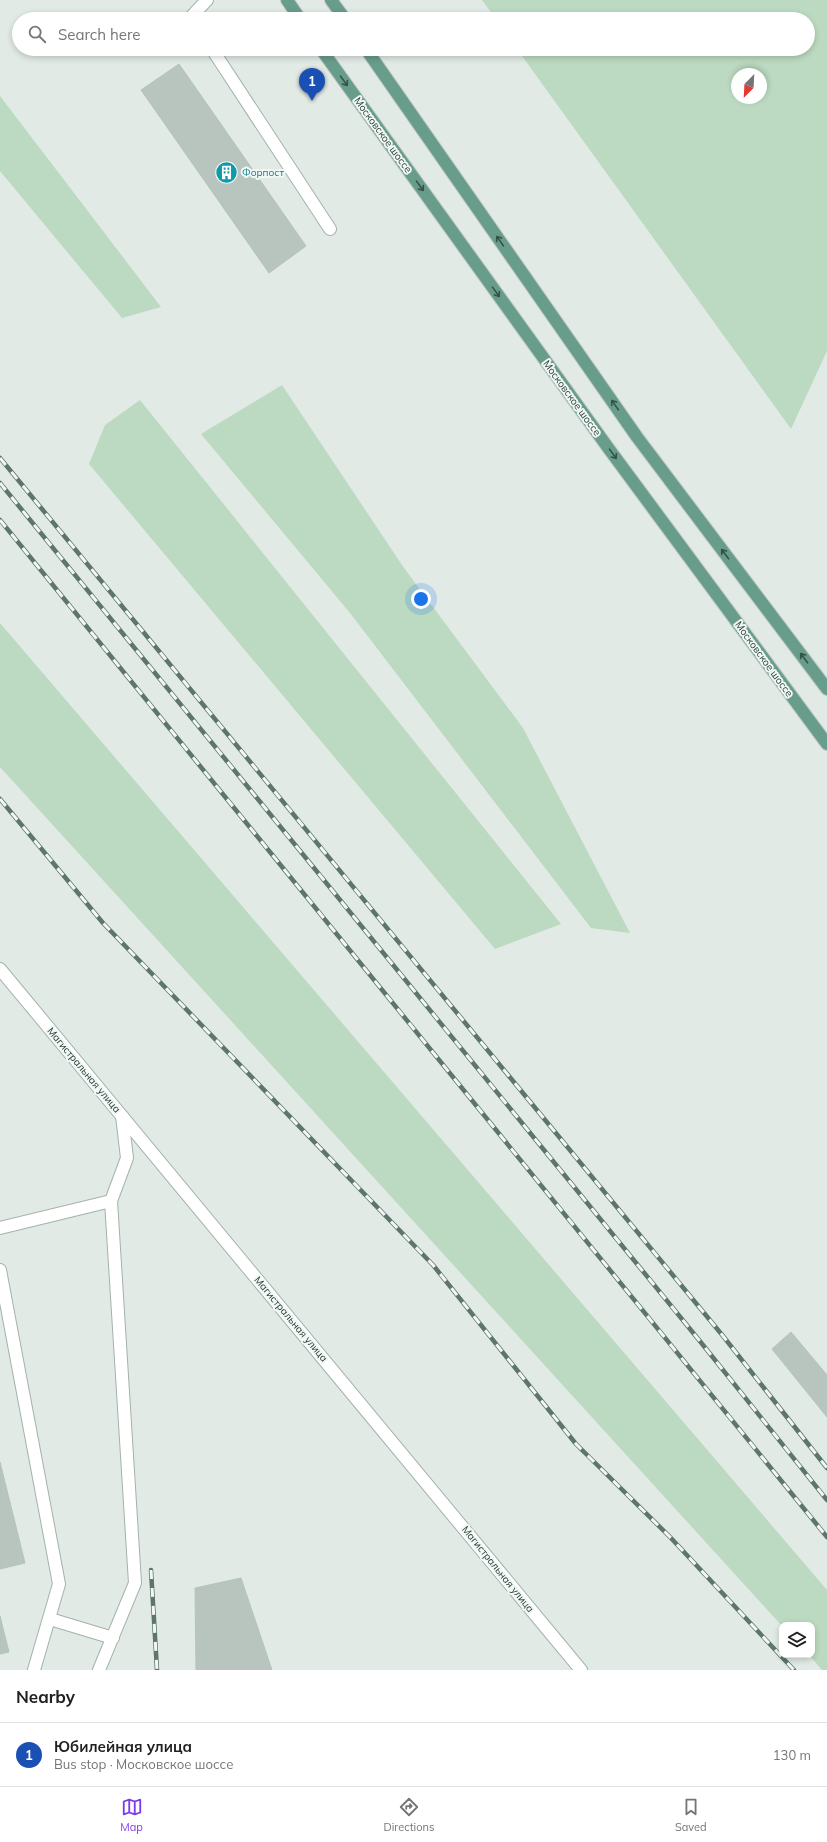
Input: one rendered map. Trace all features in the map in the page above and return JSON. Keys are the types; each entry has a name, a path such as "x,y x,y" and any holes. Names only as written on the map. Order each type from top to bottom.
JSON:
{"main road":[{"path":"287,0 295,12"},
{"path":"332,0 340,12"},
{"name":"Московское шоссе","path":"326,56 609,449 827,744"},
{"path":"371,56 637,437 827,689"}],"street":[{"path":"196,12 207,0"},
{"path":"217,56 330,229"},
{"name":"Магистральная улица","path":"0,969 581,1670"},
{"path":"99,1670 136,1582 111,1201 127,1158 122,1116"},
{"path":"0,1228 111,1201"},
{"path":"0,1270 60,1584 34,1670"},
{"path":"50,1619 113,1638"}],"green space":[{"path":"482,0 827,0 827,351 791,429 522,56 815,56 815,12 491,12"},
{"path":"0,96 161,307 122,318 0,171"},
{"path":"282,385 404,568 523,728 630,933 591,928 350,613 201,434"},
{"path":"140,400 561,924 495,949 89,464 105,425"},
{"path":"0,623 827,1590 827,1670 822,1670 812,1658 815,1658 815,1622 779,1623 0,767"}],"building":[{"name":"Форпост","path":"179,64 306,246 269,273 141,90"},
{"path":"791,1332 827,1375 827,1417 772,1349"},
{"path":"0,1462 25,1563 0,1569"},
{"path":"241,1578 272,1670 196,1670 195,1588"},
{"path":"0,1616 9,1652 0,1654"}],"railway":[{"path":"0,458 723,1336 827,1468"},
{"path":"0,483 699,1340 827,1500"},
{"path":"0,520 827,1537"},
{"path":"0,799 103,923 433,1265 576,1444 670,1537 794,1670"},
{"path":"151,1570 157,1670"}],"place":[{"name":"Юбилейная улица","path":"312,101"},
{"name":"Форпост","path":"226,172"}]}
